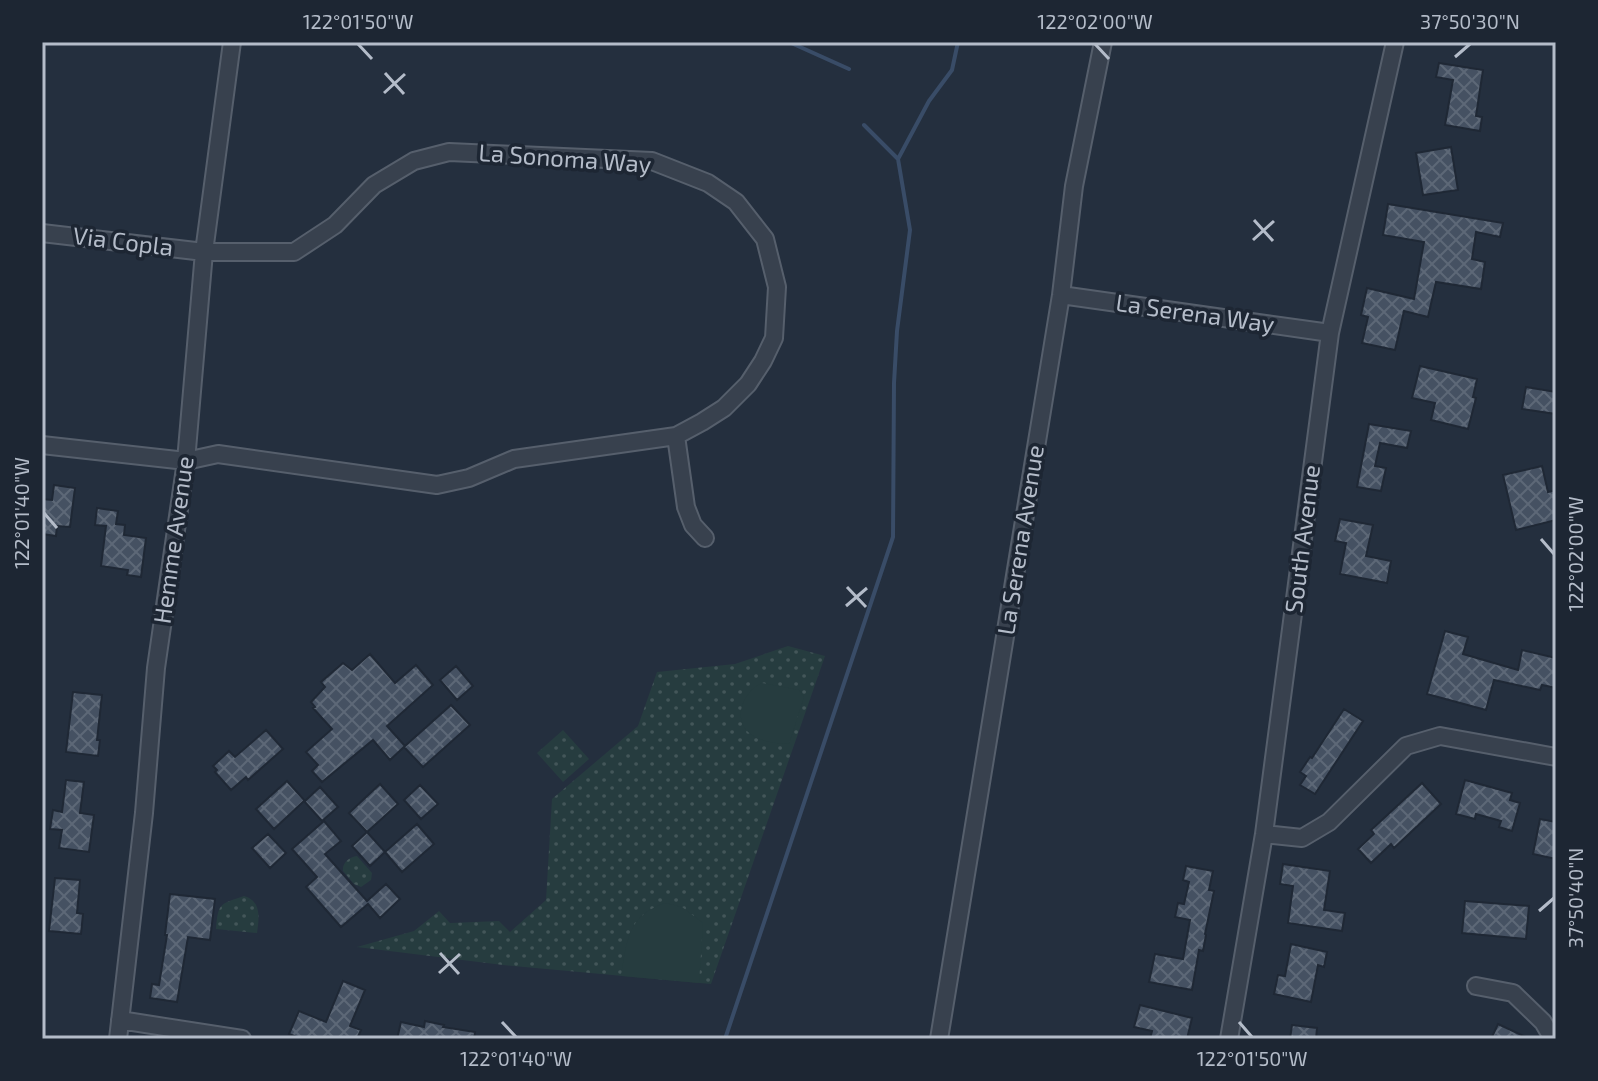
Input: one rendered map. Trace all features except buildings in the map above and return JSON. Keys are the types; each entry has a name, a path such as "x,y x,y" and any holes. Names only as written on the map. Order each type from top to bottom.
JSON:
{"street":[{"name":"Hemme Avenue","path":"118,1039 144,813 156,668 186,461 204,252 232,42"},
{"name":"La Serena Avenue","path":"939,1039 1061,295 1074,186 1103,42"},
{"name":"South Avenue","path":"1229,1039 1264,834 1330,333 1395,42"},
{"name":"La Sonoma Way","path":"42,445 186,461 218,454 437,485 469,478 514,459 676,436 724,408 748,384 774,338 777,287 765,239 736,202 708,183 652,161 449,152 414,161 374,185 335,225 294,252 204,252"},
{"name":"Via Copla","path":"42,233 204,252"},
{"name":"La Serena Way","path":"1061,295 1330,333"},
{"path":"676,436 686,507 693,525 705,538"},
{"path":"1264,834 1302,838 1329,822 1406,746 1440,736 1556,757"},
{"path":"1476,986 1513,993 1543,1022 1553,1039"},
{"path":"120,1020 242,1039"}],"green space":[{"path":"788,646 825,656 711,984 503,965 357,947 414,931 439,911 450,923 499,921 510,932 546,900 552,799 638,726 657,672 735,664"},
{"path":"762,683 799,690 804,697 789,744 756,738 743,725 741,711 746,697"},
{"path":"563,730 589,759 563,782 537,753"},
{"path":"357,856 372,873 371,880 361,887 354,884 343,871 347,861"},
{"path":"244,896 257,906 257,933 216,929 219,909"},
{"path":"665,903 682,907 703,923 699,983 621,976 631,931 643,915"}],"waterway":[{"path":"789,42 849,69"},
{"path":"898,159 929,101 952,70 958,42"},
{"path":"725,1039 893,537 894,383 897,331 910,230 898,159 864,125"}]}
